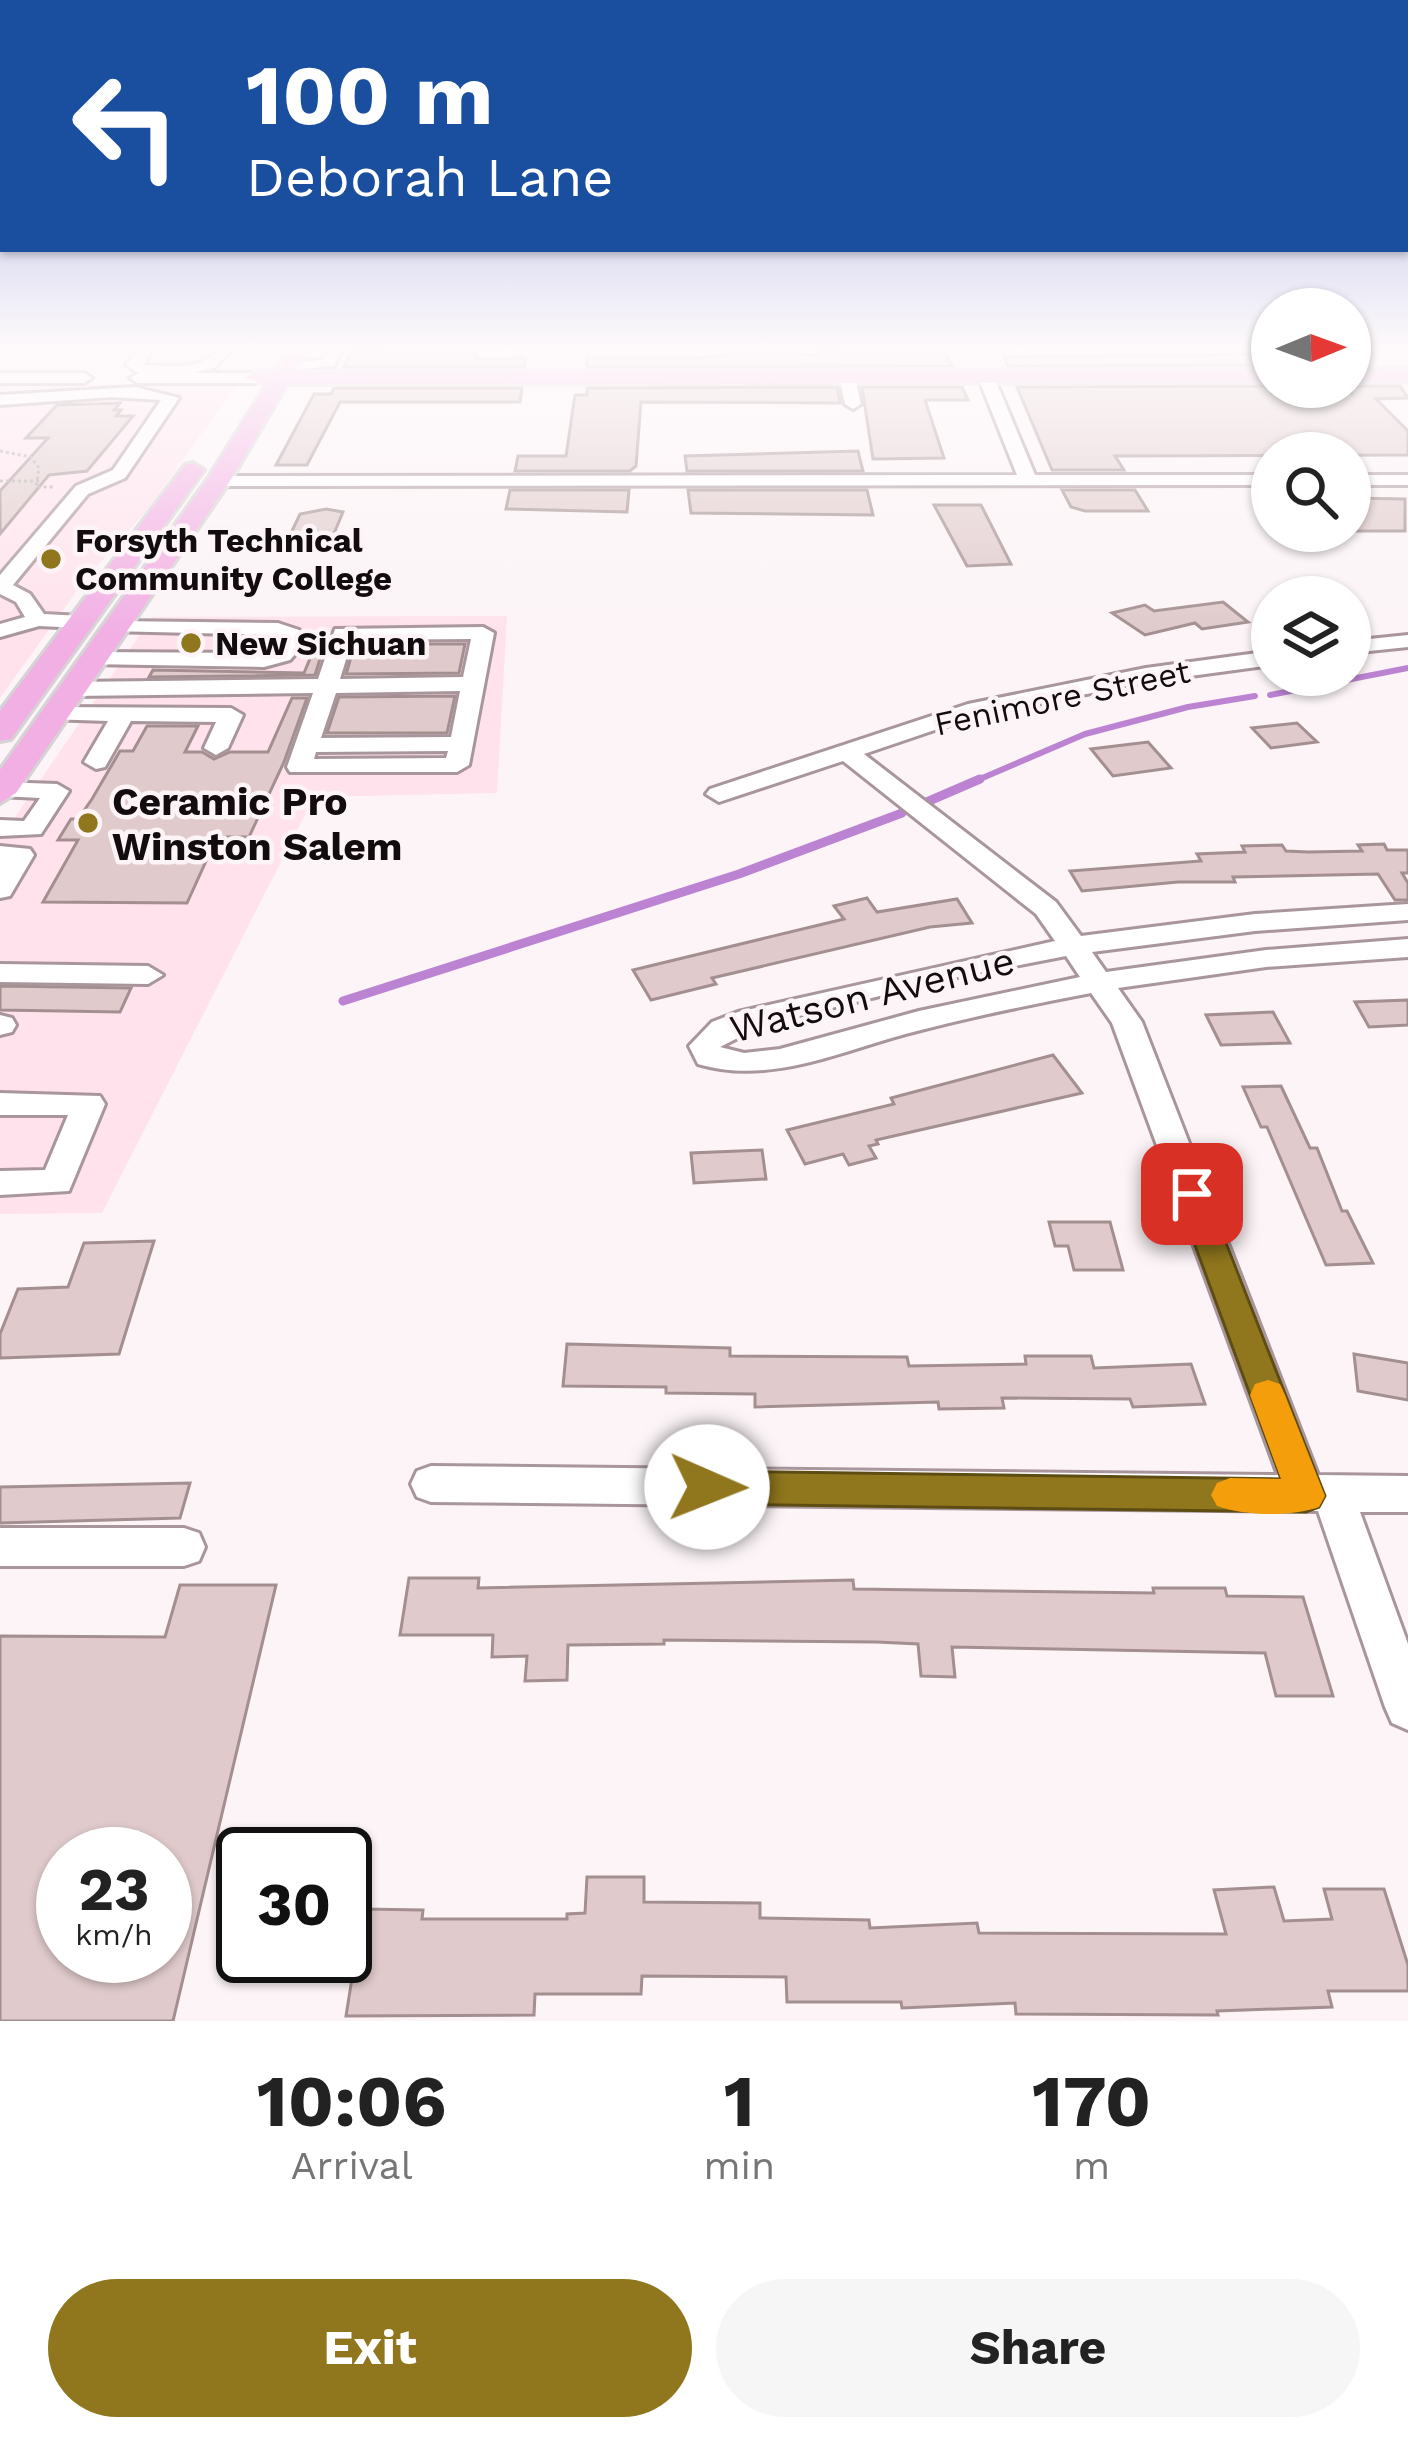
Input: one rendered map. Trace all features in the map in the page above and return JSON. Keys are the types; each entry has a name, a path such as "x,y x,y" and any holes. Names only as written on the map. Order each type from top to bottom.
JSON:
{"main road":[{"path":"0,732 207,444"},
{"path":"1,791 241,444"}],"street":[{"path":"38,620 23,598 2,587 90,487 118,474 139,444"},
{"path":"1013,444 1028,480"},
{"path":"218,481 1251,480"},
{"path":"1371,480 1408,480"},
{"path":"0,631 38,620 81,622"},
{"path":"93,659 264,660 292,645 291,635 278,628 116,627"},
{"path":"323,697 343,634 483,633 471,695"},
{"path":"1371,645 1408,641"},
{"name":"Fenimore Street","path":"719,794 968,711 1145,675 1251,661"},
{"path":"73,689 323,697 471,695"},
{"path":"323,697 471,695"},
{"path":"323,697 471,695"},
{"path":"56,714 231,715 216,748"},
{"path":"96,762 124,715"},
{"path":"848,752 1046,908 1127,1022 1408,1707"},
{"path":"0,828 32,829 57,791 1,791"},
{"path":"0,854 21,855 0,890"},
{"name":"Watson Avenue","path":"1408,912 1224,924 1072,945 823,1000 712,1033 704,1046 709,1057 748,1066 952,1011 1099,981 1196,965 1408,948"},
{"path":"0,973 148,976"},
{"path":"0,1104 89,1104 57,1183 0,1183"},
{"path":"431,1484 1408,1494"},
{"path":"0,1547 184,1547"}],"path":[{"path":"0,451 31,458 40,468 35,487 90,487"},
{"path":"0,459 12,453"},
{"path":"0,481 39,481"}],"shaded area":[{"name":"Forsyth Technical Community College","path":"0,444 194,444 148,509 86,578 0,698"},
{"path":"507,616 497,793 314,797 102,1213 0,1214 0,839 152,617"}],"building":[{"path":"42,444 109,444 87,471 49,475 0,534 0,491"},
{"path":"287,444 318,444 307,465 276,465"},
{"path":"568,444 638,444 636,466 630,471 515,471 518,456 566,456"},
{"path":"871,444 940,444 944,458 873,459"},
{"path":"1041,444 1251,444 1251,456 1115,456 1124,470 1052,470"},
{"path":"1371,444 1408,444 1408,455 1371,455"},
{"path":"858,451 863,471 687,471 685,456"},
{"path":"510,490 629,490 627,512 506,509"},
{"path":"688,490 867,490 873,515 691,513"},
{"path":"1062,490 1135,490 1148,511 1085,511 1071,507"},
{"path":"1371,498 1405,499 1405,531 1371,531"},
{"path":"934,505 981,505 1011,564 967,566"},
{"path":"326,509 343,512 330,543 291,533 300,514"},
{"path":"1223,602 1248,622 1202,629 1195,623 1145,635 1112,613 1145,605 1154,611"},
{"path":"319,637 327,637 315,675 149,677 153,670 304,673"},
{"path":"355,644 465,644 459,673 346,674"},
{"path":"455,696 447,733 327,733 339,697"},
{"path":"292,698 307,698 249,837 217,837 187,903 43,902 78,840 58,840 92,799 120,751 133,751 147,726 198,726 185,752 202,752 214,759 230,752 268,752"},
{"path":"1297,723 1317,742 1271,748 1252,728"},
{"path":"1148,742 1171,768 1113,776 1091,749"},
{"path":"1384,844 1387,850 1408,850 1408,873 1402,873 1408,883 1408,900 1395,900 1378,874 1233,877 1235,882 1082,891 1070,871 1201,861 1197,854 1245,852 1242,846 1282,845 1286,851 1308,852 1362,851 1358,845"},
{"path":"867,898 877,912 957,899 972,923 930,927 712,978 716,984 651,1000 633,970 844,919 834,906"},
{"path":"0,986 131,988 120,1012 0,1010"},
{"path":"1408,1000 1408,1025 1369,1027 1355,1002"},
{"path":"1273,1012 1290,1043 1221,1045 1206,1015"},
{"path":"1053,1055 1082,1093 876,1140 878,1144 869,1146 876,1158 849,1165 843,1154 805,1164 787,1130 894,1104 891,1098"},
{"path":"1281,1086 1373,1263 1326,1265 1267,1127 1261,1127 1243,1087"},
{"path":"762,1150 766,1179 694,1183 691,1153"},
{"path":"1049,1222 1110,1222 1123,1270 1074,1270 1068,1246 1055,1246"},
{"path":"154,1241 119,1354 0,1358 0,1334 18,1289 68,1287 84,1243"},
{"path":"567,1344 730,1348 730,1356 907,1357 909,1366 1026,1364 1025,1356 1091,1356 1094,1368 1191,1364 1205,1404 1133,1407 1130,1399 1002,1398 1004,1408 939,1409 938,1402 755,1407 755,1394 563,1386"},
{"path":"1354,1354 1408,1363 1408,1400 1358,1391"},
{"path":"190,1483 180,1518 0,1523 0,1487"},
{"path":"409,1578 479,1578 478,1588 853,1580 854,1589 1154,1593 1153,1588 1225,1588 1227,1596 1303,1597 1333,1696 1276,1696 1265,1653 952,1647 955,1677 921,1676 918,1644 877,1642 664,1640 664,1644 568,1645 567,1680 525,1681 527,1656 492,1657 493,1635 400,1635"},
{"path":"180,1585 276,1585 192,1941 192,1827 36,1827 36,1983 182,1983 173,2021 0,2021 0,1636 165,1637"},
{"path":"587,1877 644,1877 644,1902 760,1903 760,1918 869,1920 870,1928 977,1923 979,1933 1226,1934 1214,1890 1274,1887 1284,1921 1332,1919 1324,1889 1384,1889 1408,1965 1408,1991 1328,1991 1332,2007 1217,2011 1218,2015 1016,2014 1015,2003 902,2008 901,2002 787,2002 786,1977 642,1976 641,1994 535,1994 534,2015 346,2016 351,1983 372,1983 372,1909 423,1910 422,1919 567,1919 567,1914 585,1913"}],"waterway":[{"path":"1371,675 1408,668"},
{"path":"980,779 1085,734 1188,707 1255,696"},
{"path":"922,804 980,779"},
{"path":"973,782 980,779"},
{"path":"343,1001 739,874 902,813"}],"slow traffic":[{"path":"1230,1495 1306,1496 1268,1395"}],"place":[{"name":"Forsyth Technical Community College","path":"51,559"},
{"name":"New Sichuan","path":"191,643"},
{"name":"Ceramic Pro Winston Salem","path":"88,823"}],"route":[{"path":"707,1487 1306,1496 1192,1194"}]}
